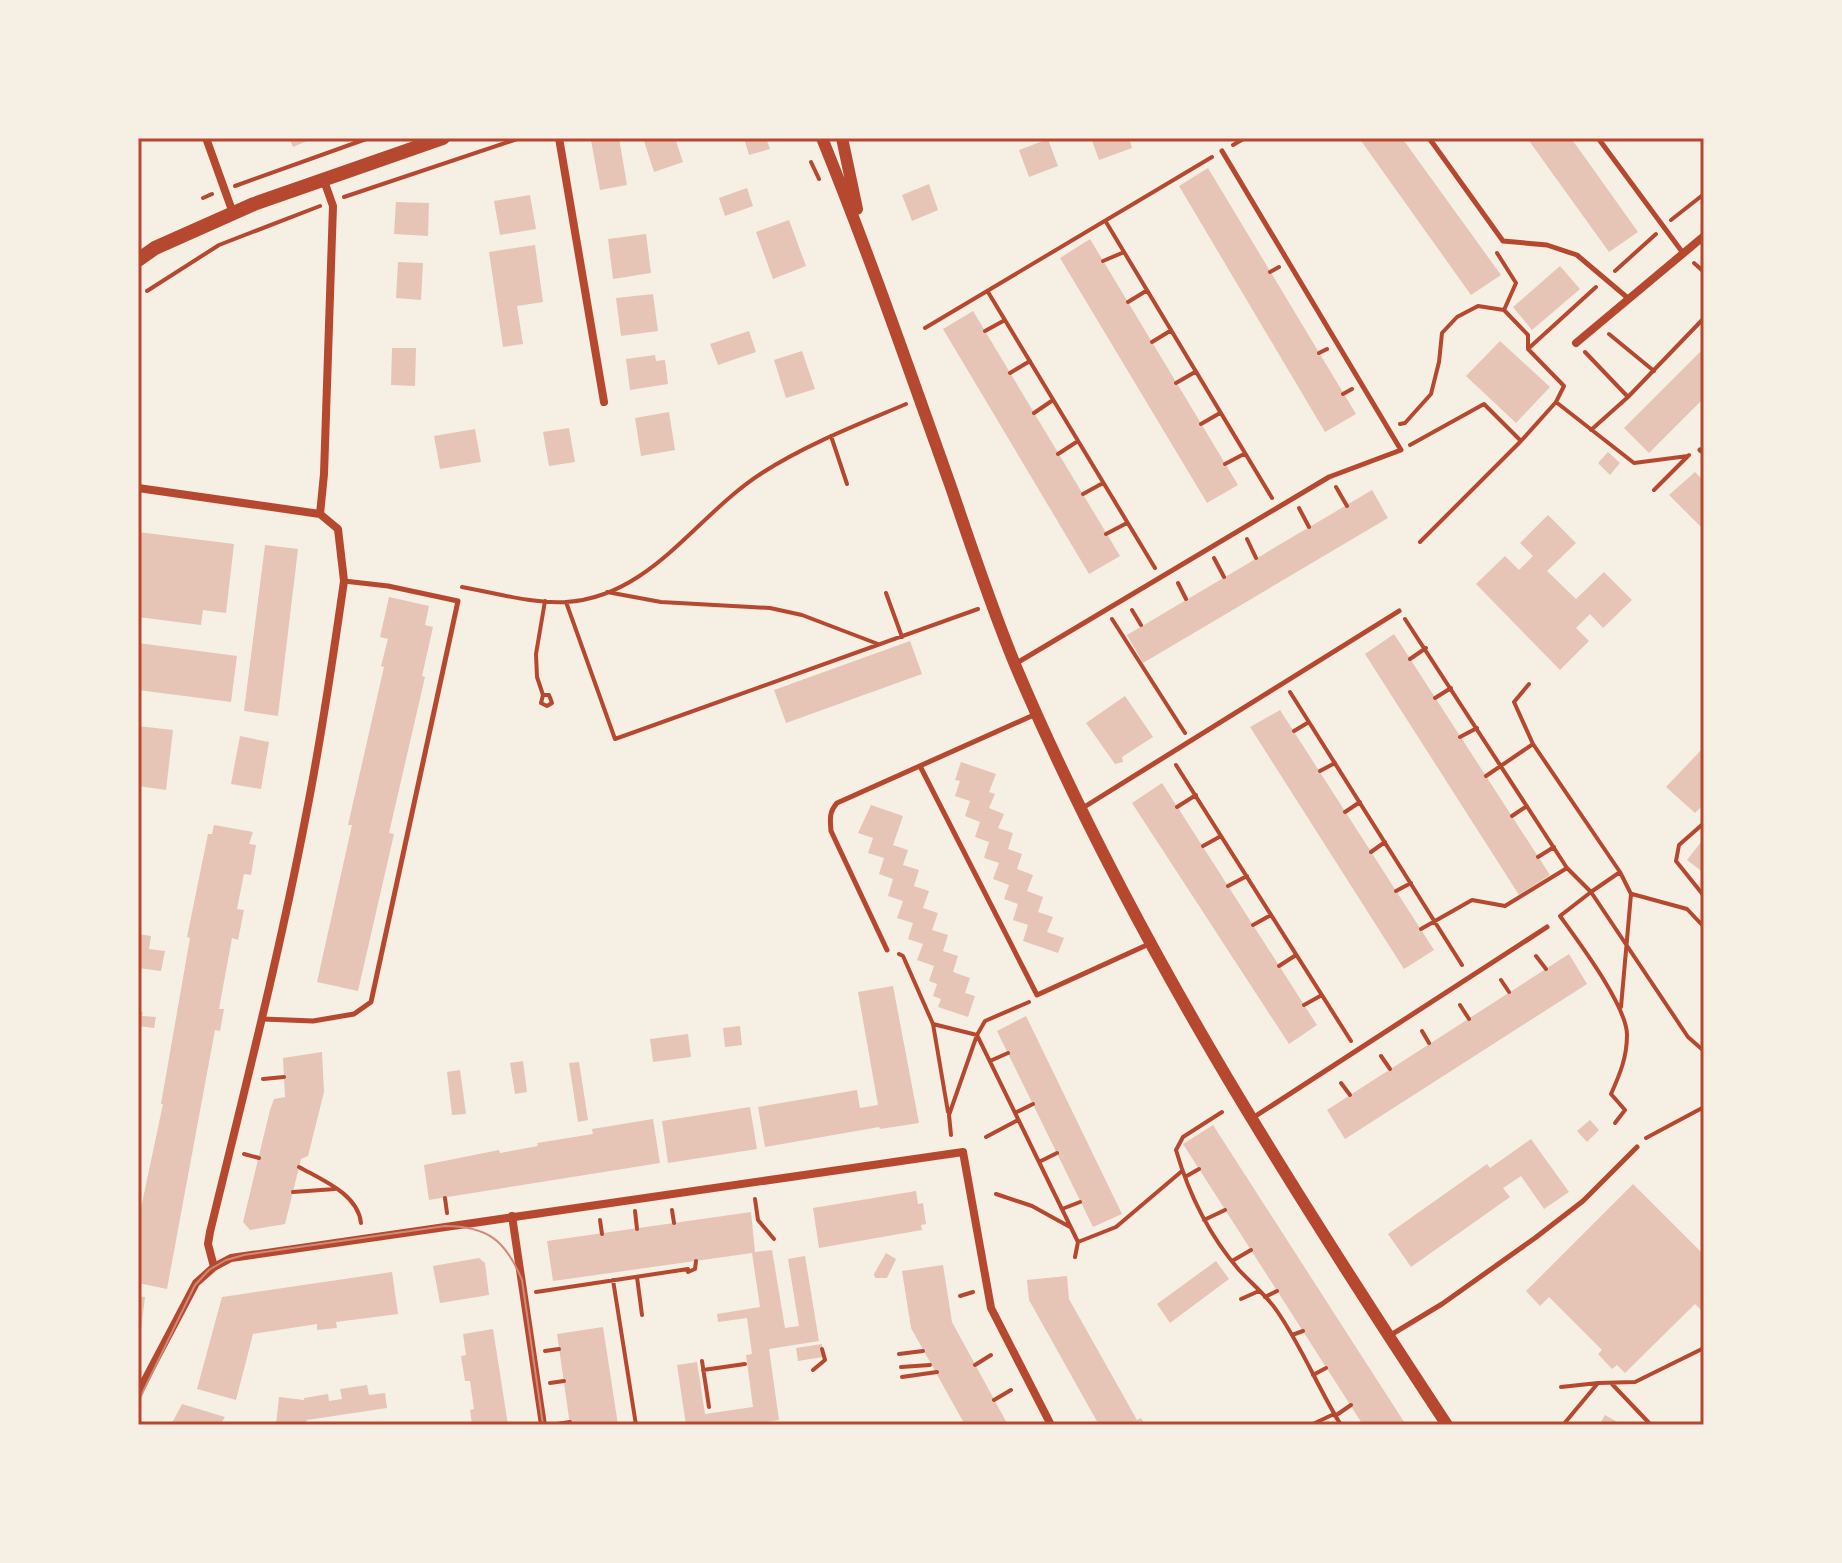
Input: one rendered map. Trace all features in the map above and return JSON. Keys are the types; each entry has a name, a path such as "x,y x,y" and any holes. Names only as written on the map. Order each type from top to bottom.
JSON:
{"main road":[{"path":"138,260 155,248 233,213 323,178 443,138"}],"street":[{"path":"206,138 233,213"},
{"path":"559,138 604,402"},
{"path":"822,138 865,243 1015,664 1081,809 1149,944 1250,1119 1447,1425"},
{"path":"842,138 865,243"},
{"path":"320,514 333,206 323,178"},
{"path":"1576,343 1704,236"},
{"path":"138,488 320,514 338,529 344,581 312,786 262,1019 210,1232 208,1244 214,1267"},
{"path":"138,1393 196,1283 214,1267 231,1258 963,1152 991,1308 1051,1425"},
{"path":"512,1216 543,1425"}],"lane":[{"path":"1429,138 1503,241 1547,245 1577,255 1629,299"},
{"path":"1598,138 1683,253"},
{"path":"1015,664 1329,477 1401,450 1222,151"},
{"path":"262,1019 313,1021 354,1014 371,1002 458,601 388,586 344,581"},
{"path":"1081,809 1399,611"},
{"path":"887,950 831,831 829,817 837,803 1037,713"},
{"path":"920,766 1037,995 1149,944"},
{"path":"1250,1119 1547,927"},
{"path":"1388,1336 1442,1304 1535,1238 1583,1201 1637,1147"}],"path":[{"path":"239,184 369,138"},
{"path":"925,328 1222,151"},
{"path":"203,198 210,195"},
{"path":"1105,221 1278,507"},
{"path":"1503,241 1493,248 1516,283 1504,310"},
{"path":"1103,261 1122,253"},
{"path":"987,291 1160,577"},
{"path":"1128,302 1146,291"},
{"path":"1387,427 1405,423 1431,394 1442,333 1457,317 1478,306 1504,310 1528,335 1528,349 1564,386 1556,402 1521,441 1420,542"},
{"path":"1591,430 1628,397 1704,318"},
{"path":"985,331 1005,320"},
{"path":"1597,325 1654,371"},
{"path":"1152,342 1170,331"},
{"path":"1576,343 1628,397"},
{"path":"1010,373 1030,361"},
{"path":"1176,383 1195,372"},
{"path":"458,587 566,602 607,592 655,567 760,474 831,436 919,399"},
{"path":"1034,413 1053,400"},
{"path":"1556,402 1634,463 1688,456 1702,451"},
{"path":"1401,450 1484,404 1521,441"},
{"path":"1201,424 1220,413"},
{"path":"831,436 847,484"},
{"path":"1058,454 1078,441"},
{"path":"1225,464 1245,454"},
{"path":"1654,490 1688,456"},
{"path":"1329,477 1347,506"},
{"path":"1083,494 1103,483"},
{"path":"1294,498 1309,527"},
{"path":"1106,534 1127,523"},
{"path":"1242,529 1256,558"},
{"path":"1209,549 1224,577"},
{"path":"1171,571 1186,599"},
{"path":"607,592 661,602 770,608 802,615 880,645"},
{"path":"886,593 902,637"},
{"path":"543,695 536,667 545,601"},
{"path":"566,602 615,739 992,604"},
{"path":"1106,610 1190,741"},
{"path":"1399,611 1567,868 1591,892 1688,1037 1704,1051"},
{"path":"1410,659 1426,648"},
{"path":"1284,682 1470,977"},
{"path":"1529,684 1514,702 1533,744 1620,872 1631,894 1621,1009"},
{"path":"1435,698 1451,688"},
{"path":"1294,731 1309,722"},
{"path":"1460,737 1477,728"},
{"path":"1486,776 1533,744"},
{"path":"1169,754 1356,1050"},
{"path":"1320,771 1335,763"},
{"path":"1177,807 1196,795"},
{"path":"1345,812 1360,802"},
{"path":"1512,816 1527,806"},
{"path":"1704,823 1679,845 1676,861 1704,896"},
{"path":"1203,846 1221,836"},
{"path":"1371,852 1385,842"},
{"path":"1538,857 1554,847"},
{"path":"1421,929 1472,900 1505,906 1567,868"},
{"path":"1615,1123 1625,1110 1611,1094 1623,1067 1627,1032 1621,1009 1560,916 1620,872"},
{"path":"1228,886 1247,876"},
{"path":"1396,891 1411,883"},
{"path":"1631,894 1687,909 1704,927"},
{"path":"1253,925 1271,915"},
{"path":"887,950 903,956 933,1024 951,1135"},
{"path":"1279,966 1296,955"},
{"path":"1536,956 1546,969"},
{"path":"1501,980 1509,992"},
{"path":"949,1115 977,1035 985,1021 1031,1001 1037,995"},
{"path":"1304,1005 1322,995"},
{"path":"1460,1005 1469,1019"},
{"path":"933,1024 977,1035 1078,1242 1075,1257"},
{"path":"1422,1031 1429,1043"},
{"path":"990,1061 1008,1053"},
{"path":"1381,1056 1390,1069"},
{"path":"263,1079 284,1077"},
{"path":"1341,1083 1350,1095"},
{"path":"1015,1113 1033,1104"},
{"path":"1637,1147 1647,1137 1704,1107"},
{"path":"1222,1112 1183,1137 1176,1150 1182,1171 1210,1234 1265,1297 1292,1335 1341,1425"},
{"path":"986,1137 1018,1120"},
{"path":"1039,1162 1057,1153"},
{"path":"244,1154 259,1158"},
{"path":"299,1167 351,1201 360,1215 361,1223"},
{"path":"1185,1177 1199,1169"},
{"path":"1078,1242 1116,1227 1182,1171"},
{"path":"293,1192 337,1189"},
{"path":"996,1194 1032,1206 1070,1227"},
{"path":"445,1198 447,1213"},
{"path":"755,1199 758,1220 774,1239"},
{"path":"1062,1209 1080,1202"},
{"path":"1204,1220 1225,1210"},
{"path":"1232,1261 1251,1250"},
{"path":"523,1294 695,1269 696,1261"},
{"path":"676,1264 677,1271"},
{"path":"642,1269 638,1304 642,1315"},
{"path":"604,1274 606,1281"},
{"path":"574,1278 575,1286"},
{"path":"613,1280 636,1425"},
{"path":"1241,1299 1259,1291"},
{"path":"1265,1297 1277,1291"},
{"path":"1292,1335 1303,1331"},
{"path":"1561,1387 1635,1382 1704,1348"},
{"path":"813,1370 825,1360 822,1349"},
{"path":"899,1354 923,1351"},
{"path":"975,1365 991,1355"},
{"path":"702,1361 709,1407"},
{"path":"703,1370 745,1364"},
{"path":"901,1367 930,1365"},
{"path":"1313,1375 1326,1368"},
{"path":"902,1377 937,1372"},
{"path":"1563,1425 1598,1383"},
{"path":"1612,1384 1651,1425"},
{"path":"994,1400 1011,1390"},
{"path":"1313,1424 1351,1405"}],"building":[{"path":"289,138 314,138 293,147"},
{"path":"619,138 627,185 600,190 591,140"},
{"path":"643,138 675,138 683,162 654,172"},
{"path":"744,138 766,138 770,149 749,155"},
{"path":"1091,138 1129,138 1132,148 1099,160"},
{"path":"1359,138 1402,138 1501,275 1471,295"},
{"path":"1527,138 1571,138 1638,232 1609,252"},
{"path":"1048,139 1058,166 1029,177 1019,150"},
{"path":"1208,168 1356,414 1325,432 1179,186"},
{"path":"929,184 938,210 912,221 902,195"},
{"path":"747,188 753,206 725,216 719,198"},
{"path":"530,195 536,229 500,235 494,201"},
{"path":"396,202 429,203 428,236 394,234"},
{"path":"789,220 806,266 773,279 756,232"},
{"path":"646,234 651,273 613,279 608,239"},
{"path":"1090,239 1238,485 1207,503 1060,258"},
{"path":"535,245 543,302 517,306 523,344 503,347 489,252"},
{"path":"398,262 423,263 421,300 396,298"},
{"path":"1560,266 1580,289 1532,330 1513,307"},
{"path":"653,294 658,331 621,336 616,298"},
{"path":"973,311 1120,556 1089,574 943,329"},
{"path":"749,331 756,352 718,365 710,344"},
{"path":"1500,341 1550,387 1516,423 1466,376"},
{"path":"392,348 416,348 415,386 391,385"},
{"path":"1704,348 1704,398 1649,453 1624,428"},
{"path":"802,351 815,389 786,398 774,360"},
{"path":"655,355 656,361 665,360 668,384 630,390 626,359"},
{"path":"669,412 675,450 641,456 635,418"},
{"path":"569,428 575,462 549,466 543,432"},
{"path":"475,429 481,462 440,469 434,436"},
{"path":"1608,452 1620,463 1610,475 1598,463"},
{"path":"1695,472 1704,481 1704,530 1669,495"},
{"path":"1372,490 1388,518 1143,663 1127,635"},
{"path":"1548,515 1576,543 1547,571 1576,599 1604,572 1632,600 1603,628 1590,614 1576,628 1589,641 1560,670 1476,584 1505,556 1519,570 1533,556 1520,543"},
{"path":"138,532 234,544 226,613 203,610 201,625 138,617"},
{"path":"265,545 298,549 278,716 244,711"},
{"path":"389,597 429,606 425,625 433,627 422,676 425,677 389,833 394,834 358,991 317,982 384,667 381,666 388,639 380,637"},
{"path":"1394,634 1550,875 1519,895 1365,654"},
{"path":"910,641 922,674 786,723 774,690"},
{"path":"138,643 237,656 231,702 138,690"},
{"path":"1125,696 1153,737 1122,757 1123,762 1115,764 1086,723"},
{"path":"1280,710 1434,950 1404,969 1250,727"},
{"path":"138,726 173,730 166,790 138,786"},
{"path":"240,736 269,742 261,789 231,784"},
{"path":"1704,747 1704,804 1695,813 1666,787"},
{"path":"961,762 996,774 989,792 995,794 989,808 1004,814 998,828 1013,833 1008,849 1022,854 1017,869 1033,875 1027,891 1043,897 1038,912 1053,917 1047,932 1064,938 1058,953 1023,941 1028,925 1013,920 1018,904 1004,899 1009,885 993,879 999,863 984,858 989,842 975,837 980,822 965,816 970,801 955,796 960,781 955,780"},
{"path":"1162,783 1317,1025 1289,1044 1132,803"},
{"path":"871,805 903,816 893,845 908,850 903,865 919,870 914,886 929,891 923,908 938,913 932,930 948,935 943,951 958,956 953,972 970,978 965,993 975,996 968,1017 938,1007 941,999 933,996 937,984 929,981 934,966 917,960 923,944 908,939 913,923 897,918 903,901 888,896 893,879 879,874 884,858 868,853 873,838 858,833"},
{"path":"214,825 253,832 249,844 256,845 251,875 244,874 237,909 244,910 238,940 232,938 219,1009 224,1009 220,1031 215,1030 167,1289 138,1283 141,1250 138,1250 138,1222 163,1104 190,938 187,937 208,834 212,834"},
{"path":"1704,838 1704,873 1687,860"},
{"path":"138,934 151,936 149,949 165,951 161,971 138,968"},
{"path":"1569,954 1587,984 1345,1139 1327,1110"},
{"path":"893,986 919,1123 765,1147 758,1107 857,1090 860,1108 878,1105 858,992"},
{"path":"138,1012 143,1012 142,1016 156,1017 154,1028 138,1026"},
{"path":"1026,1016 1122,1214 1093,1227 997,1031"},
{"path":"740,1026 742,1045 725,1047 723,1028"},
{"path":"688,1034 691,1057 653,1062 650,1039"},
{"path":"322,1052 324,1092 308,1156 301,1159 285,1224 250,1230 243,1222 270,1110 274,1099 285,1097 283,1058"},
{"path":"523,1061 527,1092 515,1094 510,1063"},
{"path":"579,1062 588,1120 578,1122 569,1063"},
{"path":"460,1070 466,1114 452,1115 447,1072"},
{"path":"750,1107 757,1149 668,1163 662,1121"},
{"path":"653,1119 660,1163 429,1200 424,1165 499,1150 500,1153 538,1146 537,1143 593,1134 592,1129"},
{"path":"1590,1120 1599,1130 1587,1142 1577,1131"},
{"path":"1213,1125 1406,1425 1363,1425 1183,1144"},
{"path":"1531,1139 1569,1192 1544,1209 1521,1176 1503,1188 1510,1197 1411,1267 1388,1234 1487,1164 1490,1168"},
{"path":"1633,1184 1704,1255 1704,1313 1695,1304 1625,1373 1617,1365 1612,1369 1598,1354 1602,1350 1549,1297 1540,1306 1526,1291"},
{"path":"916,1191 918,1204 923,1203 926,1224 921,1225 922,1230 819,1248 813,1208"},
{"path":"751,1212 755,1252 772,1250 785,1328 799,1326 788,1259 805,1256 819,1341 769,1349 779,1420 749,1425 686,1425 677,1365 697,1362 705,1414 753,1407 746,1355 752,1354 747,1318 718,1322 717,1314 760,1307 752,1253 553,1281 547,1241"},
{"path":"886,1253 896,1259 887,1278 875,1278 874,1274"},
{"path":"479,1258 485,1263 489,1295 440,1303 433,1266"},
{"path":"1216,1261 1229,1279 1170,1323 1157,1304"},
{"path":"943,1265 952,1322 1008,1425 965,1425 911,1328 902,1271"},
{"path":"392,1272 398,1314 336,1322 337,1328 317,1330 317,1324 253,1334 236,1400 197,1389 222,1297"},
{"path":"1067,1276 1069,1299 1137,1420 1141,1418 1145,1425 1099,1425 1029,1300 1027,1280"},
{"path":"138,1296 145,1297 140,1337 138,1337"},
{"path":"603,1327 618,1425 570,1425 557,1334"},
{"path":"493,1329 508,1425 472,1425 470,1410 474,1409 470,1381 465,1381 461,1356 466,1355 463,1334"},
{"path":"822,1344 823,1357 798,1361 796,1348"},
{"path":"367,1385 369,1395 385,1393 387,1408 307,1420 304,1425 276,1425 279,1397 304,1400 328,1394 329,1401 342,1399 340,1389"},
{"path":"182,1404 225,1417 220,1425 171,1425"},
{"path":"1605,1415 1623,1425 1599,1425"}],"tram line":[{"path":"138,1402 195,1285 209,1270 226,1260 445,1226 473,1229 494,1238 516,1266 522,1280 543,1425"}]}
